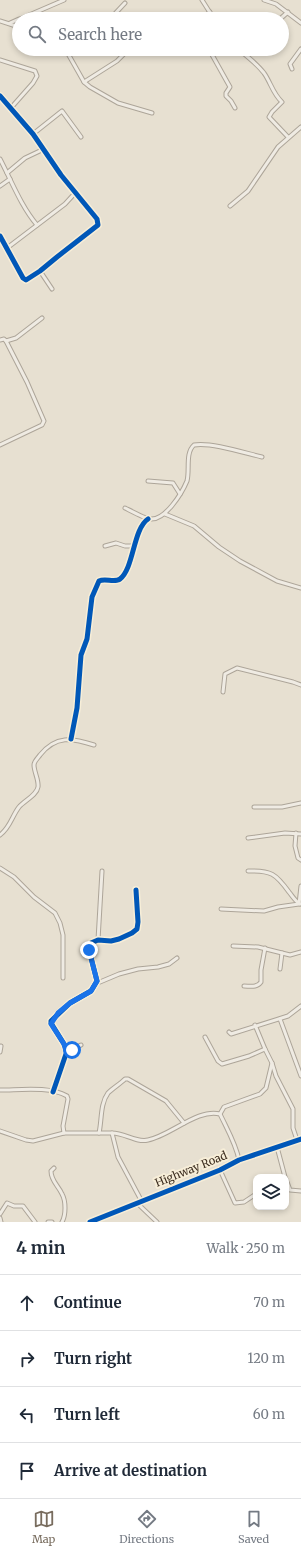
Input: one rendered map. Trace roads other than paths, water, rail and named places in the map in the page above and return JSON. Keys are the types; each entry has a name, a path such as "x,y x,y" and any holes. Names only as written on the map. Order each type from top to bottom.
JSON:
{"street":[{"path":"33,12 53,2 64,0"},
{"path":"202,0 210,12"},
{"path":"264,0 276,4 288,12"},
{"path":"117,12 125,3"},
{"path":"289,13 301,23"},
{"path":"0,21 10,23"},
{"path":"292,69 290,64 301,49"},
{"path":"69,56 84,82 90,87 118,103 152,113"},
{"path":"84,82 117,61 122,56"},
{"path":"213,56 230,87 226,96 235,108"},
{"path":"247,56 265,74 271,88 282,102 268,117 288,137"},
{"path":"0,60 35,71 37,76 33,83 10,109"},
{"path":"0,96 33,134 85,206 97,219 98,225 40,271 26,280 23,278 7,248 1,243 0,236"},
{"path":"33,134 62,111 81,137"},
{"path":"230,206 248,191 278,147 301,127"},
{"path":"7,172 25,158 44,149"},
{"path":"0,159 23,206 37,225"},
{"path":"0,186 10,179"},
{"path":"7,248 65,204 76,192"},
{"path":"40,271 52,289"},
{"path":"0,340 4,339 6,341 16,338 42,318"},
{"path":"0,444 42,425 44,421 28,382 6,341"},
{"path":"125,508 148,519 153,519 165,514 180,494 186,481 190,450 194,445 198,444 212,446 262,458"},
{"path":"148,481 173,484 180,494"},
{"path":"165,514 194,526 219,547 240,561 277,581 301,588"},
{"path":"71,739 77,708 82,655 87,639 94,588 98,581 102,579 120,579 125,571 135,546 141,525 148,519"},
{"path":"105,546 116,543 126,546 135,546"},
{"path":"223,692 225,674 237,668 301,685"},
{"path":"0,835 11,822 19,808 36,791 38,787 34,765 43,751 54,743 71,739 94,745"},
{"path":"254,807 282,807 301,803"},
{"path":"296,834 295,846 298,858 301,860"},
{"path":"248,838 301,834"},
{"path":"0,868 14,876 34,897 55,913 63,935 63,978"},
{"path":"98,940 102,871"},
{"path":"248,871 265,872 277,876 295,901 300,904"},
{"path":"300,904 301,886"},
{"path":"53,1092 66,1051 62,1040 52,1026 51,1021 70,1003 91,991 97,981 89,950 91,943 98,940 111,941 119,939 137,929 138,918 136,890"},
{"path":"221,909 264,911 278,907 300,904"},
{"path":"233,946 264,948 282,953 295,954 301,952"},
{"path":"244,986 258,985 261,982 260,970 264,948"},
{"path":"280,969 282,953"},
{"path":"97,981 100,982 109,977 138,969 158,967 169,964 177,958"},
{"path":"228,1032 231,1034 255,1025 280,1019 288,1016 301,1006"},
{"path":"280,1019 301,1076"},
{"path":"255,1025 272,1062 276,1076 293,1109 294,1128 299,1140"},
{"path":"205,1037 218,1061 222,1064 249,1056 265,1049"},
{"path":"66,1051 72,1050 81,1045"},
{"path":"0,1052 1,1046"},
{"path":"220,1114 224,1107 260,1094 266,1088 272,1062"},
{"path":"99,1133 104,1100 111,1091 125,1079 128,1079 166,1101 184,1123"},
{"path":"0,1090 34,1089 65,1095 68,1098 63,1126 64,1133"},
{"path":"0,1131 33,1141 64,1133 112,1133 122,1134 140,1141 147,1141 171,1132 184,1123 201,1115 215,1113 220,1114"},
{"path":"220,1114 238,1153 239,1160"},
{"path":"112,1133 118,1157 141,1200 138,1204 156,1222"},
{"name":"Highway Road","path":"90,1222 141,1200 220,1170 239,1160 299,1140"},
{"path":"277,1147 285,1174"},
{"path":"54,1168 51,1171 53,1180 63,1195 65,1217 62,1222"},
{"path":"220,1170 235,1203 244,1202 253,1196"},
{"path":"289,1187 290,1190 301,1191"},
{"path":"1,1222 0,1217 7,1203 14,1206 23,1206 35,1222"}]}
